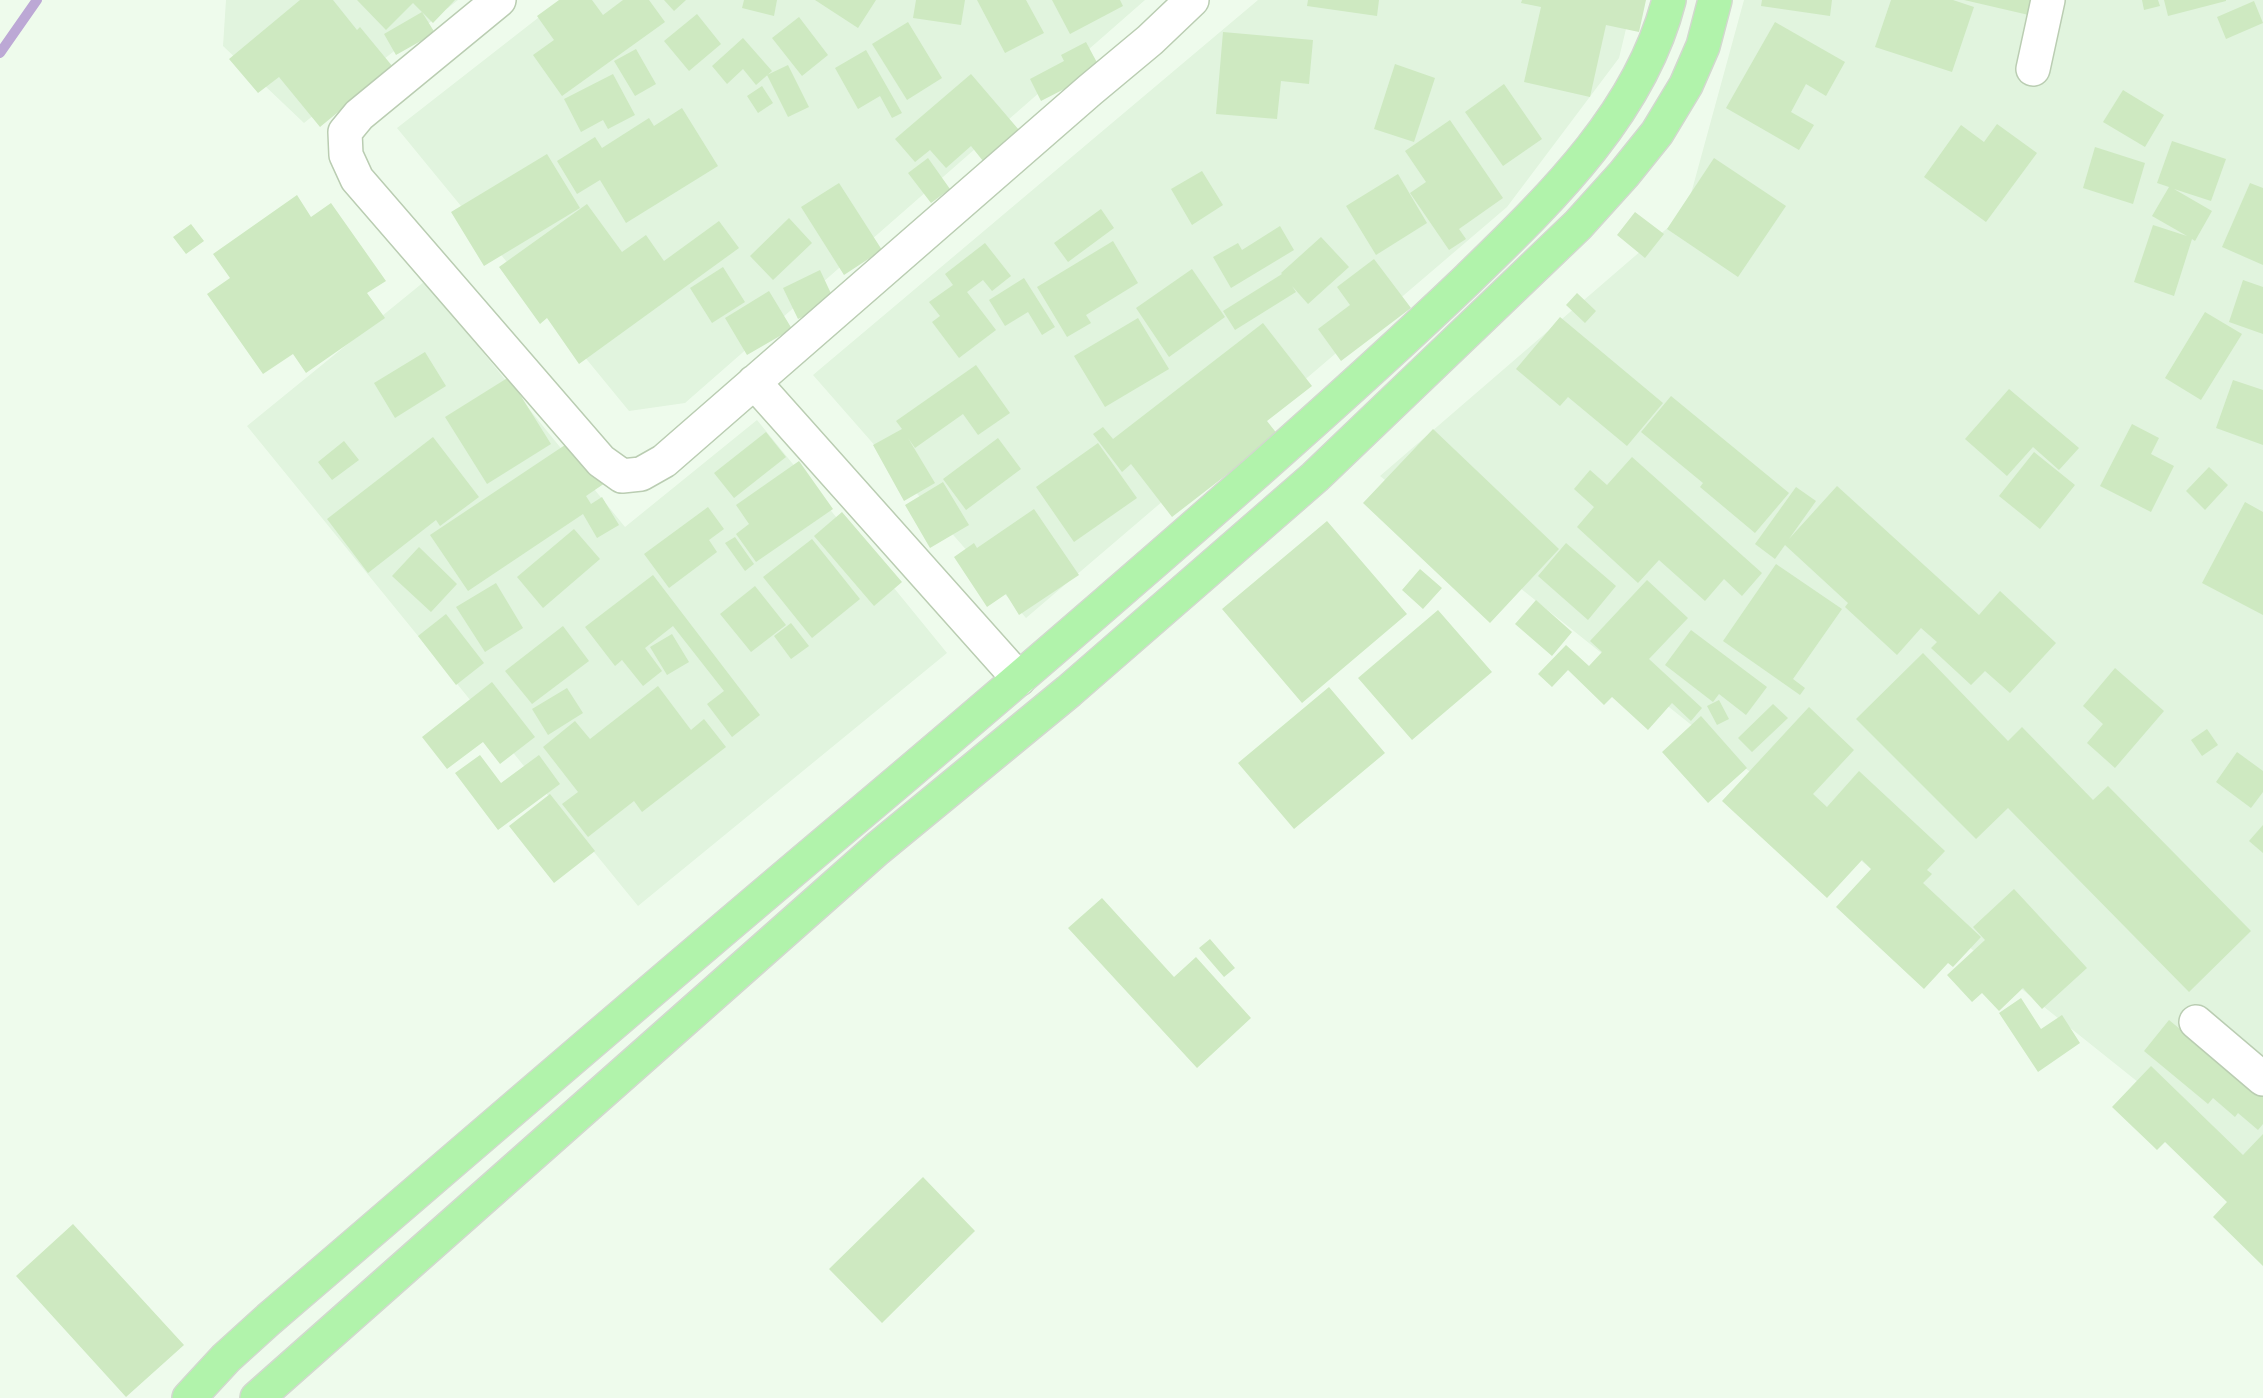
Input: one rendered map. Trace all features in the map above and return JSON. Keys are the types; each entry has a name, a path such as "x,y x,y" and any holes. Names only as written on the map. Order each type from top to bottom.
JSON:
{"main road":[{"path":"189,1398 226,1358 708,942 1045,657 1393,351 1515,234 1566,179 1620,110 1638,82 1662,29 1669,0"},
{"path":"226,1358 260,1394 877,849 1069,692 1314,477 1578,225 1624,174 1657,134 1686,85 1702,46 1715,0"},
{"path":"1045,657 1060,672 1069,692"},
{"path":"991,703 999,722 1013,738"}],"street":[{"path":"499,0 359,115 345,132 346,155 357,179 601,461 622,476 641,474 664,460 1072,105 1150,40 1191,0"},
{"path":"2033,69 2048,0"},
{"path":"754,382 1019,679"},
{"path":"2196,1022 2263,1079"}],"shaded area":[{"path":"226,0 458,0 304,123 223,46"},
{"path":"561,0 1145,0 685,403 629,411 397,128"},
{"path":"1258,0 1633,0 1619,58 1507,207 1026,618 813,375"},
{"path":"1744,0 2263,0 2263,1182 1380,476 1686,212"},
{"path":"425,281 625,527 757,420 947,653 638,906 247,426"}],"building":[{"path":"300,0 333,0 357,30 360,27 393,67 320,127 279,77 258,93 229,59"},
{"path":"357,0 455,0 433,23 413,3 386,30"},
{"path":"559,0 592,0 603,15 623,0 649,0 665,22 562,96 533,55 554,40 537,16"},
{"path":"664,0 686,0 674,11"},
{"path":"744,0 777,0 774,16 742,8"},
{"path":"815,0 876,0 858,28"},
{"path":"916,0 965,0 961,25 913,18"},
{"path":"977,0 1026,0 1044,33 1005,53"},
{"path":"1052,0 1120,0 1123,6 1070,34"},
{"path":"1308,0 1379,0 1377,16 1307,6"},
{"path":"1522,0 1646,0 1639,32 1606,25 1590,97 1524,82 1541,7 1521,3"},
{"path":"1762,0 1832,0 1830,16 1761,6"},
{"path":"1891,0 1953,0 1974,7 1952,72 1875,47"},
{"path":"1964,0 2050,0 2046,19"},
{"path":"2142,0 2158,0 2160,6 2144,10"},
{"path":"2164,0 2226,0 2226,1 2168,16"},
{"path":"2254,1 2263,23 2226,39 2217,17"},
{"path":"422,12 435,33 396,55 384,34"},
{"path":"697,14 721,44 689,71 664,41"},
{"path":"799,17 828,55 802,76 772,38"},
{"path":"908,22 942,78 907,100 872,44"},
{"path":"1775,22 1845,62 1826,96 1806,84 1791,112 1814,125 1799,150 1726,108"},
{"path":"1223,32 1313,40 1309,84 1281,81 1277,119 1216,114"},
{"path":"743,38 772,71 756,85 743,69 727,84 712,66"},
{"path":"1086,42 1101,70 1041,101 1030,79 1064,61 1061,55"},
{"path":"636,49 656,84 635,96 614,61"},
{"path":"866,50 902,113 892,118 880,96 858,109 835,68"},
{"path":"1395,64 1435,78 1414,142 1374,129"},
{"path":"788,65 809,107 788,117 767,75"},
{"path":"613,74 635,115 608,129 603,120 581,132 564,99"},
{"path":"971,74 1019,130 983,161 971,146 946,168 930,150 915,162 895,139"},
{"path":"1504,84 1542,139 1503,166 1465,112"},
{"path":"762,86 773,103 758,113 747,96"},
{"path":"2123,90 2164,115 2145,147 2103,122"},
{"path":"682,108 718,166 626,223 600,180 577,194 557,161 595,137 602,148 649,118 654,126"},
{"path":"1450,120 1503,198 1459,229 1466,239 1449,250 1410,193 1426,182 1405,151"},
{"path":"1997,124 2037,153 1986,222 1924,177 1961,125 1984,142"},
{"path":"2172,141 2226,159 2211,201 2174,189 2212,211 2195,241 2192,239 2174,296 2134,282 2153,225 2187,236 2152,216 2169,187 2157,183"},
{"path":"2095,147 2145,163 2133,204 2083,188"},
{"path":"547,154 580,208 484,266 451,212"},
{"path":"928,158 950,189 931,203 908,173"},
{"path":"1714,158 1786,206 1738,277 1667,229"},
{"path":"1202,171 1223,205 1192,225 1171,189"},
{"path":"1398,174 1427,223 1376,255 1346,206"},
{"path":"839,183 882,250 844,275 801,207"},
{"path":"2250,183 2263,188 2263,265 2222,247"},
{"path":"297,195 311,217 331,203 386,281 367,293 385,318 306,373 293,354 263,374 207,294 230,278 213,254"},
{"path":"587,204 622,252 646,235 664,261 719,221 739,248 579,364 547,318 540,324 499,267"},
{"path":"1101,209 1114,228 1068,262 1054,243"},
{"path":"1635,212 1664,234 1645,258 1617,235"},
{"path":"789,218 812,243 773,280 750,256"},
{"path":"191,224 204,241 186,254 173,237"},
{"path":"1280,226 1294,250 1231,288 1213,257 1238,243 1242,250"},
{"path":"1321,237 1349,267 1308,304 1292,286 1296,292 1235,330 1223,311 1282,274"},
{"path":"1113,241 1138,283 1086,315 1091,323 1067,337 1037,287"},
{"path":"985,243 1011,276 992,291 983,280 967,292 996,330 959,358 932,322 940,316 929,302 953,285 945,274"},
{"path":"1374,259 1411,308 1341,361 1318,329 1350,305 1337,287"},
{"path":"723,267 745,302 712,323 690,288"},
{"path":"1192,269 1225,317 1169,357 1136,308"},
{"path":"820,270 835,302 798,319 783,288"},
{"path":"1024,278 1055,327 1042,335 1028,312 1005,326 989,300"},
{"path":"2243,280 2263,287 2263,334 2229,322"},
{"path":"769,291 792,329 747,355 725,318"},
{"path":"1577,293 1596,311 1585,323 1566,305"},
{"path":"2205,312 2242,334 2201,400 2165,378"},
{"path":"1560,317 1663,403 1627,446 1568,397 1560,406 1516,369"},
{"path":"1138,318 1169,369 1105,407 1074,356"},
{"path":"1263,323 1312,386 1267,421 1278,435 1172,517 1131,464 1122,472 1093,434 1103,427 1113,439"},
{"path":"425,352 446,386 395,418 374,383"},
{"path":"976,365 1010,413 978,435 963,414 915,448 908,438 935,483 904,501 873,445 902,429 896,421"},
{"path":"509,377 551,444 487,484 445,417"},
{"path":"2233,380 2263,390 2263,445 2216,428"},
{"path":"2009,389 2079,448 2059,470 2033,447 2007,476 1965,439"},
{"path":"1671,396 1789,493 1755,533 1700,487 1703,483 1641,432"},
{"path":"2132,424 2159,438 2151,454 2174,466 2151,512 2100,486"},
{"path":"1433,429 1559,549 1490,623 1363,503"},
{"path":"766,432 786,457 734,498 714,473"},
{"path":"433,437 479,497 440,526 436,520 368,573 327,519"},
{"path":"577,437 608,481 586,496 591,504 602,497 619,525 597,538 583,514 468,591 430,535"},
{"path":"998,438 1021,469 966,510 943,479"},
{"path":"344,441 359,460 332,480 318,462"},
{"path":"1098,443 1137,498 1074,542 1036,487"},
{"path":"2034,452 2075,485 2040,529 1999,496"},
{"path":"1632,457 1762,573 1742,596 1724,579 1705,601 1659,560 1638,583 1577,527 1594,507 1574,489 1590,470 1607,485"},
{"path":"799,461 833,509 756,562 736,534 749,524 736,505"},
{"path":"2209,467 2228,485 2205,510 2186,491"},
{"path":"943,482 969,525 930,548 905,505"},
{"path":"1837,486 1979,615 2000,591 2056,643 2010,693 1985,671 1971,685 1931,648 1937,642 1921,628 1897,655 1845,607 1848,603 1785,545 1775,559 1755,544 1796,487 1816,501 1789,539"},
{"path":"2245,502 2263,512 2263,615 2202,583"},
{"path":"708,507 724,529 709,540 717,552 669,588 644,554"},
{"path":"1034,509 1079,575 1019,615 1006,594 987,607 954,557 974,543 977,548"},
{"path":"842,512 902,582 874,606 814,536"},
{"path":"1327,521 1407,614 1302,703 1222,609"},
{"path":"574,529 600,559 543,608 517,577"},
{"path":"735,537 754,564 745,571 725,543"},
{"path":"812,539 860,599 812,638 763,577"},
{"path":"1566,543 1616,586 1588,620 1538,576"},
{"path":"419,547 457,584 431,612 392,576"},
{"path":"1776,564 1842,609 1793,679 1805,688 1800,695 1723,641"},
{"path":"1420,569 1442,588 1423,609 1402,590"},
{"path":"653,575 760,715 732,737 707,704 724,691 673,626 645,648 662,671 643,686 622,660 615,666 585,627"},
{"path":"1647,580 1688,618 1649,659 1702,708 1691,721 1672,703 1648,730 1612,697 1604,705 1568,670 1552,687 1538,674 1566,645 1589,666 1602,652 1590,641"},
{"path":"496,583 523,628 485,652 456,607"},
{"path":"755,586 786,625 751,652 720,614"},
{"path":"1536,600 1572,632 1552,656 1515,624"},
{"path":"1438,610 1492,672 1412,740 1358,678"},
{"path":"446,614 484,663 456,685 418,636"},
{"path":"791,623 809,646 791,659 774,636"},
{"path":"563,626 589,661 532,704 505,671"},
{"path":"1691,630 1767,687 1746,715 1719,694 1713,702 1665,665"},
{"path":"672,634 689,662 667,675 650,647"},
{"path":"1923,653 2008,741 2022,727 2093,800 2108,786 2251,931 2189,992 2008,808 1976,839 1856,719"},
{"path":"2115,668 2164,711 2115,768 2087,743 2103,724 2083,706"},
{"path":"492,682 535,737 500,764 483,742 447,769 422,737"},
{"path":"658,686 691,730 704,719 726,747 642,812 634,801 588,837 562,804 578,792 543,747 575,721 590,739"},
{"path":"1329,687 1385,753 1294,829 1238,763"},
{"path":"567,688 583,713 548,735 532,709"},
{"path":"1719,700 1729,719 1717,725 1707,706"},
{"path":"1773,704 1788,718 1752,752 1738,738"},
{"path":"1809,707 1854,750 1813,794 1827,807 1859,771 1945,851 1927,870 1932,874 1923,883 1981,937 1953,967 1948,963 1924,989 1836,907 1871,869 1862,860 1827,898 1722,801"},
{"path":"1701,716 1747,768 1708,803 1662,752"},
{"path":"2207,729 2218,745 2202,756 2191,740"},
{"path":"2237,752 2263,771 2263,792 2251,808 2216,782"},
{"path":"480,755 501,783 539,755 560,784 498,830 455,773"},
{"path":"550,794 595,851 554,883 509,826"},
{"path":"2263,825 2263,853 2249,841"},
{"path":"2014,889 2087,968 2042,1009 2023,988 1999,1011 1982,993 1972,1002 1947,975 1985,940 1973,927"},
{"path":"1102,898 1174,977 1196,957 1251,1018 1197,1068 1068,928"},
{"path":"1210,939 1235,968 1224,977 1199,948"},
{"path":"2021,998 2041,1029 2062,1015 2080,1043 2038,1072 1999,1013"},
{"path":"2169,1020 2244,1082 2263,1089 2263,1124 2258,1130 2238,1113 2235,1117 2213,1098 2208,1104 2144,1051"},
{"path":"2151,1066 2243,1155 2263,1134 2263,1266 2213,1217 2227,1202 2165,1142 2157,1150 2112,1107"},
{"path":"923,1177 975,1231 882,1323 829,1269"},
{"path":"73,1224 184,1345 126,1397 16,1276"}],"waterway":[{"path":"0,53 37,0"}]}
